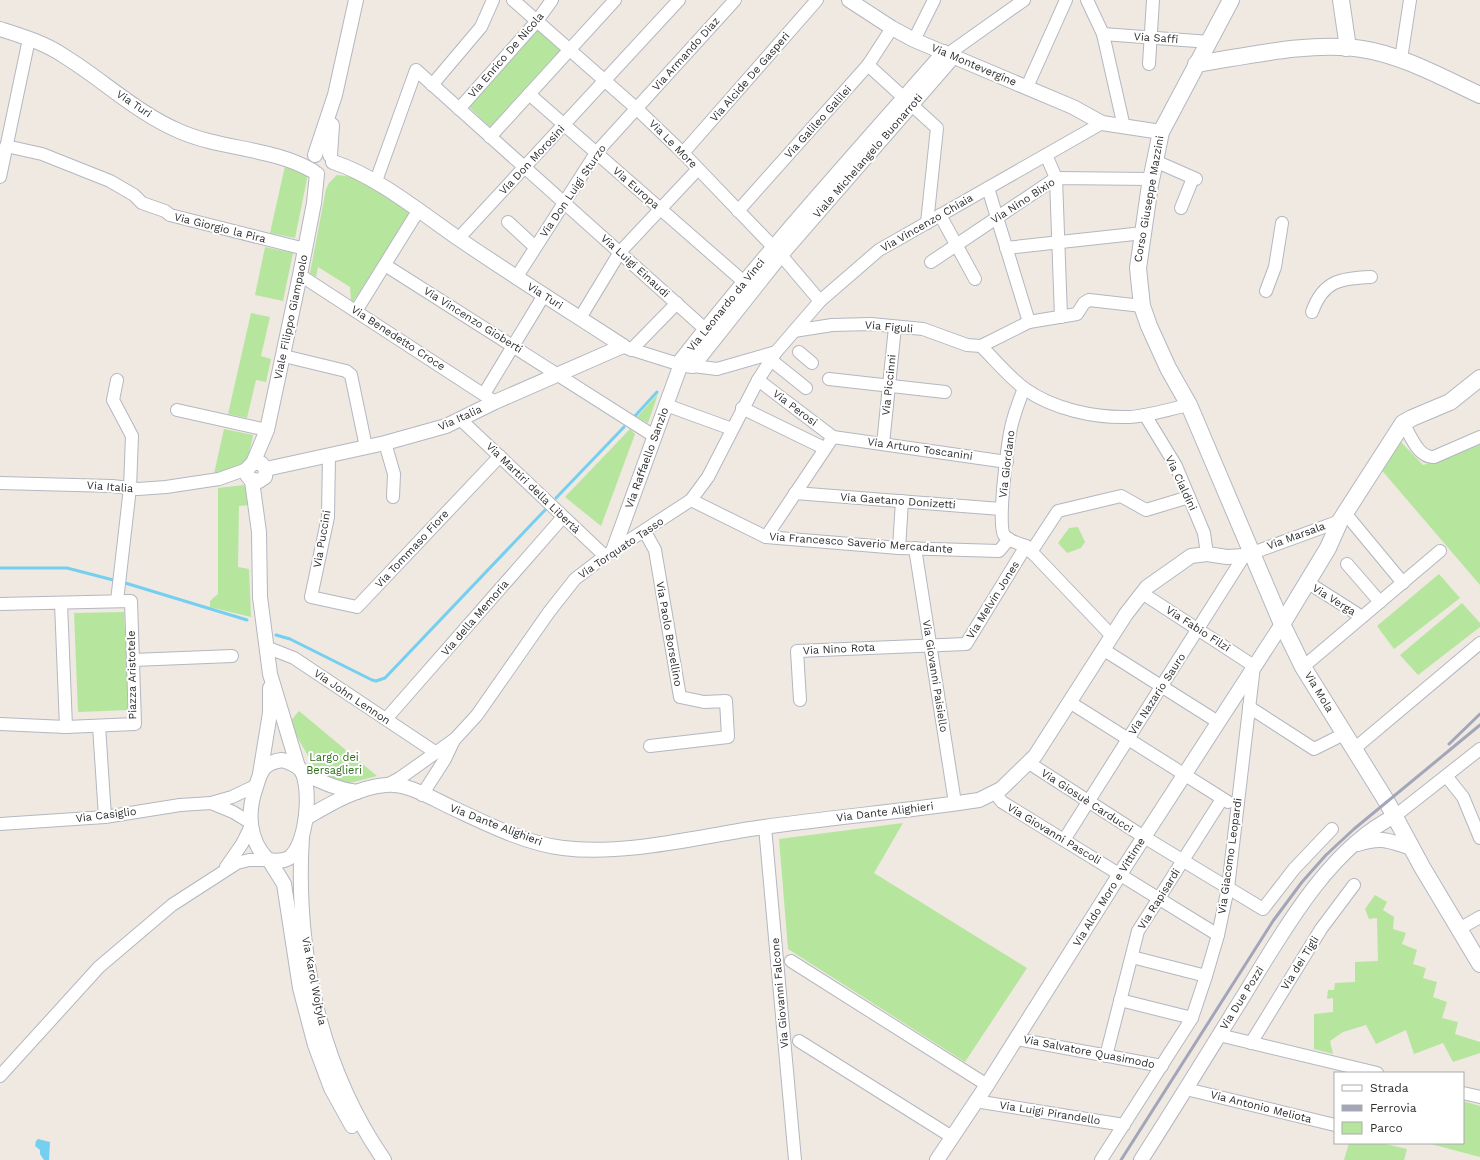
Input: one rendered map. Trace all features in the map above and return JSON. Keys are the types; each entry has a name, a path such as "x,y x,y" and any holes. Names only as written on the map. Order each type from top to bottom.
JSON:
{"main road":[{"name":"Corso Giuseppe Mazzini","path":"1189,405 1168,368 1149,326 1142,306 1138,268 1151,179 1161,132 1231,0"},
{"path":"1341,0 1347,41 1346,48"},
{"path":"1196,64 1317,46 1368,50 1402,59 1480,95"},
{"path":"1282,624 1328,548 1343,517 1404,423 1412,418 1450,402 1480,378"},
{"name":"Via Mola","path":"1189,405 1248,554 1303,667 1395,816 1480,964"}],"street":[{"path":"335,95 332,159 333,169 317,166 335,95 356,0"},
{"path":"432,85 481,27 493,0"},
{"name":"Via Le More","path":"513,0 637,109 683,153 777,251 820,301"},
{"name":"Via Enrico De Nicola","path":"459,109 537,21 552,0"},
{"path":"490,137 615,0"},
{"name":"Via Don Morosini","path":"458,238 565,126 679,0"},
{"name":"Via Armando Diaz","path":"637,109 735,0"},
{"name":"Via Alcide De Gasperi","path":"683,153 817,0"},
{"name":"Via Montevergine","path":"849,0 892,28 914,40 1073,107 1102,123 1161,132"},
{"path":"914,40 934,0"},
{"path":"949,54 1024,0"},
{"path":"1027,87 1066,0"},
{"path":"1087,0 1103,34 1124,127"},
{"path":"1149,64 1153,0"},
{"path":"1402,59 1410,0"},
{"name":"Via Turi","path":"0,28 29,39 63,55 138,108 179,131 194,137 317,166 325,153 332,159 376,182 516,278 627,348 684,364 717,369 774,356"},
{"name":"Via Galileo Galilei","path":"738,211 868,65 892,28"},
{"name":"Via Saffi","path":"1103,34 1210,42"},
{"path":"0,177 29,39"},
{"name":"Viale Michelangelo Buonarroti","path":"777,251 949,54"},
{"path":"868,65 937,128 926,223"},
{"name":"Via Luigi Einaudi","path":"376,182 416,70 705,328"},
{"name":"Via Europa","path":"529,94 744,282"},
{"name":"Via Don Luigi Sturzo","path":"516,278 596,153 637,109"},
{"name":"Via Vincenzo Chiaia","path":"774,356 792,346 794,331 820,301 879,250 1102,123"},
{"name":"Via Giorgio la Pira","path":"6,146 42,154 110,181 134,195 142,203 165,211 170,215 305,249"},
{"path":"1046,155 1056,178 1057,242 1061,317"},
{"path":"1155,161 1194,178 1182,208"},
{"name":"Viale Filippo Giampaolo","path":"251,824 252,801 258,781 270,713 270,674 260,597 257,472 284,356 300,275 314,203 317,166"},
{"path":"580,318 620,252 698,170"},
{"name":"Via Nino Bixio","path":"931,262 1056,178 1151,179"},
{"path":"988,188 1029,322"},
{"path":"356,311 418,211"},
{"path":"940,215 975,278"},
{"path":"508,222 536,247"},
{"path":"1266,291 1275,267 1282,223"},
{"path":"1006,248 1143,233"},
{"path":"684,364 777,251"},
{"name":"Via Leonardo da Vinci","path":"684,364 705,328 744,282 777,251"},
{"name":"Via Vincenzo Gioberti","path":"385,265 514,345 654,436"},
{"name":"Via Benedetto Croce","path":"300,275 495,402"},
{"path":"1312,312 1317,299 1326,288 1336,281 1371,277"},
{"path":"484,394 544,295"},
{"path":"1142,306 1089,300 1084,303 1077,314 1029,322 981,346 1024,388 1042,400 1065,408 1109,416 1130,417 1189,405"},
{"path":"627,348 677,303"},
{"name":"Via Figuli","path":"794,331 832,325 871,324 924,330 967,345 981,346"},
{"name":"Via Piccinni","path":"883,444 896,327"},
{"path":"792,346 812,363"},
{"name":"Via Italia","path":"0,483 112,486 130,488 166,487 257,472 385,443 446,426 495,402 627,348"},
{"path":"284,356 346,371 351,375 366,447"},
{"path":"774,356 806,388"},
{"name":"Via Torquato Tasso","path":"386,785 455,739 477,715 549,612 575,579 609,554 692,500 708,477 742,408 774,356"},
{"name":"Via Raffaello Sanzio","path":"609,554 666,405 684,364"},
{"path":"829,379 945,392"},
{"path":"117,380 113,400 132,436 130,488 117,598"},
{"name":"Via Perosi","path":"758,380 833,437"},
{"name":"Via Giordano","path":"1009,539 1005,536 1002,530 1001,509 1012,421 1024,388"},
{"path":"666,405 732,429"},
{"path":"742,408 824,448"},
{"path":"177,410 267,430"},
{"name":"Via Cialdini","path":"1145,415 1176,466 1204,533 1207,554"},
{"name":"Via Martiri della Libertà","path":"460,419 563,517 609,554"},
{"path":"1404,423 1422,455 1428,458 1434,457 1480,437"},
{"path":"766,537 824,448 833,437"},
{"name":"Via Arturo Toscanini","path":"833,437 1007,462"},
{"path":"385,443 394,474 393,497"},
{"name":"Via Puccini","path":"311,597 328,517 329,456"},
{"name":"Via Tommaso Fiore","path":"311,597 357,607 500,456"},
{"name":"Via Gaetano Donizetti","path":"795,493 1001,509"},
{"path":"1029,549 1058,511 1121,496 1146,510 1189,498"},
{"name":"Via Francesco Saverio Mercadante","path":"692,500 766,537 898,548 998,552 1009,539"},
{"path":"898,548 902,501"},
{"name":"Via della Memoria","path":"386,719 563,517"},
{"path":"1343,517 1403,583"},
{"name":"Via Marsala","path":"1248,554 1343,517"},
{"name":"Via Paolo Borsellino","path":"645,532 655,550 680,697 704,702 726,701 728,737 650,746"},
{"path":"1009,539 1029,549 1112,636"},
{"name":"Via Giovanni Paisiello","path":"915,548 955,803"},
{"name":"Via Melvin Jones","path":"930,644 966,644 1029,549"},
{"path":"1303,667 1440,552"},
{"name":"Via Dante Alighieri","path":"417,792 509,832 538,842 561,848 591,850 636,847 765,827 979,800 995,793 1029,763 1042,746 1112,636 1142,593 1182,561 1191,556 1207,554 1227,557 1248,554"},
{"name":"Via Nazario Sauro","path":"1064,840 1198,629 1248,554"},
{"path":"1347,564 1380,602"},
{"name":"Via Verga","path":"1307,582 1362,617"},
{"name":"Via Fabio Filzi","path":"1142,593 1254,666"},
{"name":"Piazza Aristotele","path":"0,604 62,603 117,598 131,601 135,724 66,727 0,724"},
{"path":"62,603 66,727"},
{"name":"Via Aldo Moro e Vittime","path":"937,1160 987,1085 1120,874 1282,624"},
{"path":"1354,749 1480,643"},
{"name":"Via Nino Rota","path":"800,700 797,651 930,644"},
{"name":"Via John Lennon","path":"266,647 294,658 435,752"},
{"path":"1104,650 1218,722"},
{"path":"133,660 232,656"},
{"name":"Via Giacomo Leopardi","path":"1101,1160 1192,1018 1206,976 1218,935 1228,888 1254,666"},
{"name":"Viale Filippo Giampaolo","path":"270,674 300,769 307,798 306,818 302,836"},
{"path":"1070,702 1237,808"},
{"path":"1249,707 1314,749 1344,734"},
{"path":"99,726 105,817"},
{"name":"Via Torquato Tasso","path":"417,792 445,759 455,739"},
{"path":"1395,816 1480,749"},
{"path":"258,781 265,767 272,762 282,760 290,762 322,783 340,789 357,792"},
{"path":"306,818 357,792 386,785 402,786 417,792 416,774 421,763"},
{"name":"Via Giosuè Carducci","path":"1029,763 1144,837 1263,909 1294,869 1332,830"},
{"path":"1446,777 1463,797 1480,838"},
{"name":"Via Casiglio","path":"0,824 105,817 180,805 211,803 232,797 258,781"},
{"name":"Via Giovanni Pascoli","path":"995,793 1002,802 1218,935"},
{"name":"Via Rapisardi","path":"1106,1056 1138,931 1222,798"},
{"name":"Via Casiglio","path":"211,803 233,812 251,824"},
{"name":"Via Due Pozzi","path":"1141,1160 1300,907 1338,860 1367,834 1395,816"},
{"path":"220,874 242,844 251,824"},
{"name":"Via Karol Wojtyla","path":"251,824 256,844 284,884 300,988 315,1045 331,1088 372,1160"},
{"name":"Via Giovanni Falcone","path":"765,827 795,1160"},
{"path":"0,1076 99,967 172,905 243,861 276,861 289,858 297,848 302,836"},
{"name":"Via Karol Wojtyla","path":"302,836 300,887 306,947 317,1013 341,1084 356,1115 384,1160"},
{"name":"Via Due Pozzi","path":"1354,845 1377,839 1388,840 1412,848"},
{"name":"Via dei Tigli","path":"1251,1043 1321,929 1354,884"},
{"path":"1459,929 1480,917"},
{"path":"1132,957 1206,976"},
{"path":"791,961 987,1085"},
{"path":"1120,1000 1192,1018"},
{"path":"1219,1035 1373,1072"},
{"name":"Via Salvatore Quasimodo","path":"1016,1039 1162,1066"},
{"path":"799,1041 952,1137"},
{"name":"Via Antonio Meliota","path":"1186,1089 1334,1125"},
{"path":"1464,1093 1480,1097"},
{"name":"Via Luigi Pirandello","path":"975,1101 1124,1125"}],"green space":[{"path":"536,28 562,51 490,127 468,106"},
{"path":"285,166 307,174 295,238 270,233"},
{"path":"337,175 347,176 367,183 385,194 410,213 353,302 351,300 350,287 318,267 316,277 310,273 326,189 329,183"},
{"path":"265,247 293,253 283,301 255,295"},
{"path":"251,313 270,317 261,356 271,359 266,382 256,380 247,418 228,414"},
{"path":"658,394 648,423 637,417"},
{"path":"224,429 253,435 251,445 246,460 238,468 214,474"},
{"path":"630,429 635,434 601,526 565,497"},
{"path":"1398,439 1423,465 1480,445 1480,585 1379,467"},
{"path":"244,485 247,491 248,505 239,506 238,567 249,569 251,617 210,607 210,601 218,594 218,488"},
{"path":"1078,527 1085,542 1081,548 1067,553 1058,543 1069,528"},
{"path":"1439,574 1460,598 1394,649 1377,626"},
{"path":"1462,603 1480,623 1480,627 1418,675 1400,655"},
{"path":"124,612 129,710 78,712 74,613"},
{"name":"Largo dei Bersaglieri","path":"299,711 377,776 346,784 338,783 318,773 289,723"},
{"path":"903,823 874,873 1027,968 965,1062 788,949 779,839"},
{"path":"1375,895 1387,902 1383,910 1394,917 1393,929 1406,933 1402,944 1417,950 1413,964 1426,968 1423,978 1437,982 1433,997 1447,1002 1442,1018 1458,1022 1455,1034 1480,1042 1480,1053 1453,1062 1443,1043 1414,1054 1406,1030 1376,1044 1366,1025 1343,1032 1330,1041 1333,1054 1314,1049 1314,1014 1333,1012 1333,998 1327,999 1328,990 1334,990 1335,983 1355,982 1355,962 1378,961 1377,918 1369,919 1365,909"},
{"path":"1464,1101 1480,1106 1480,1157 1431,1144 1464,1144"},
{"path":"1349,1144 1385,1144 1407,1149 1404,1160 1344,1160"}],"water":[{"path":"38,1139 50,1142 49,1160 44,1160 40,1154 40,1150 35,1146"}],"waterway":[{"path":"635,416 657,392"},
{"path":"556,498 624,427"},
{"path":"276,635 290,639 372,680 376,681 385,678 545,510"},
{"path":"0,568 67,568 117,581"},
{"path":"122,582 247,620"}],"railway":[{"path":"1449,744 1480,714"},
{"path":"1121,1160 1273,921 1302,882 1326,855 1354,829 1480,725"}]}
